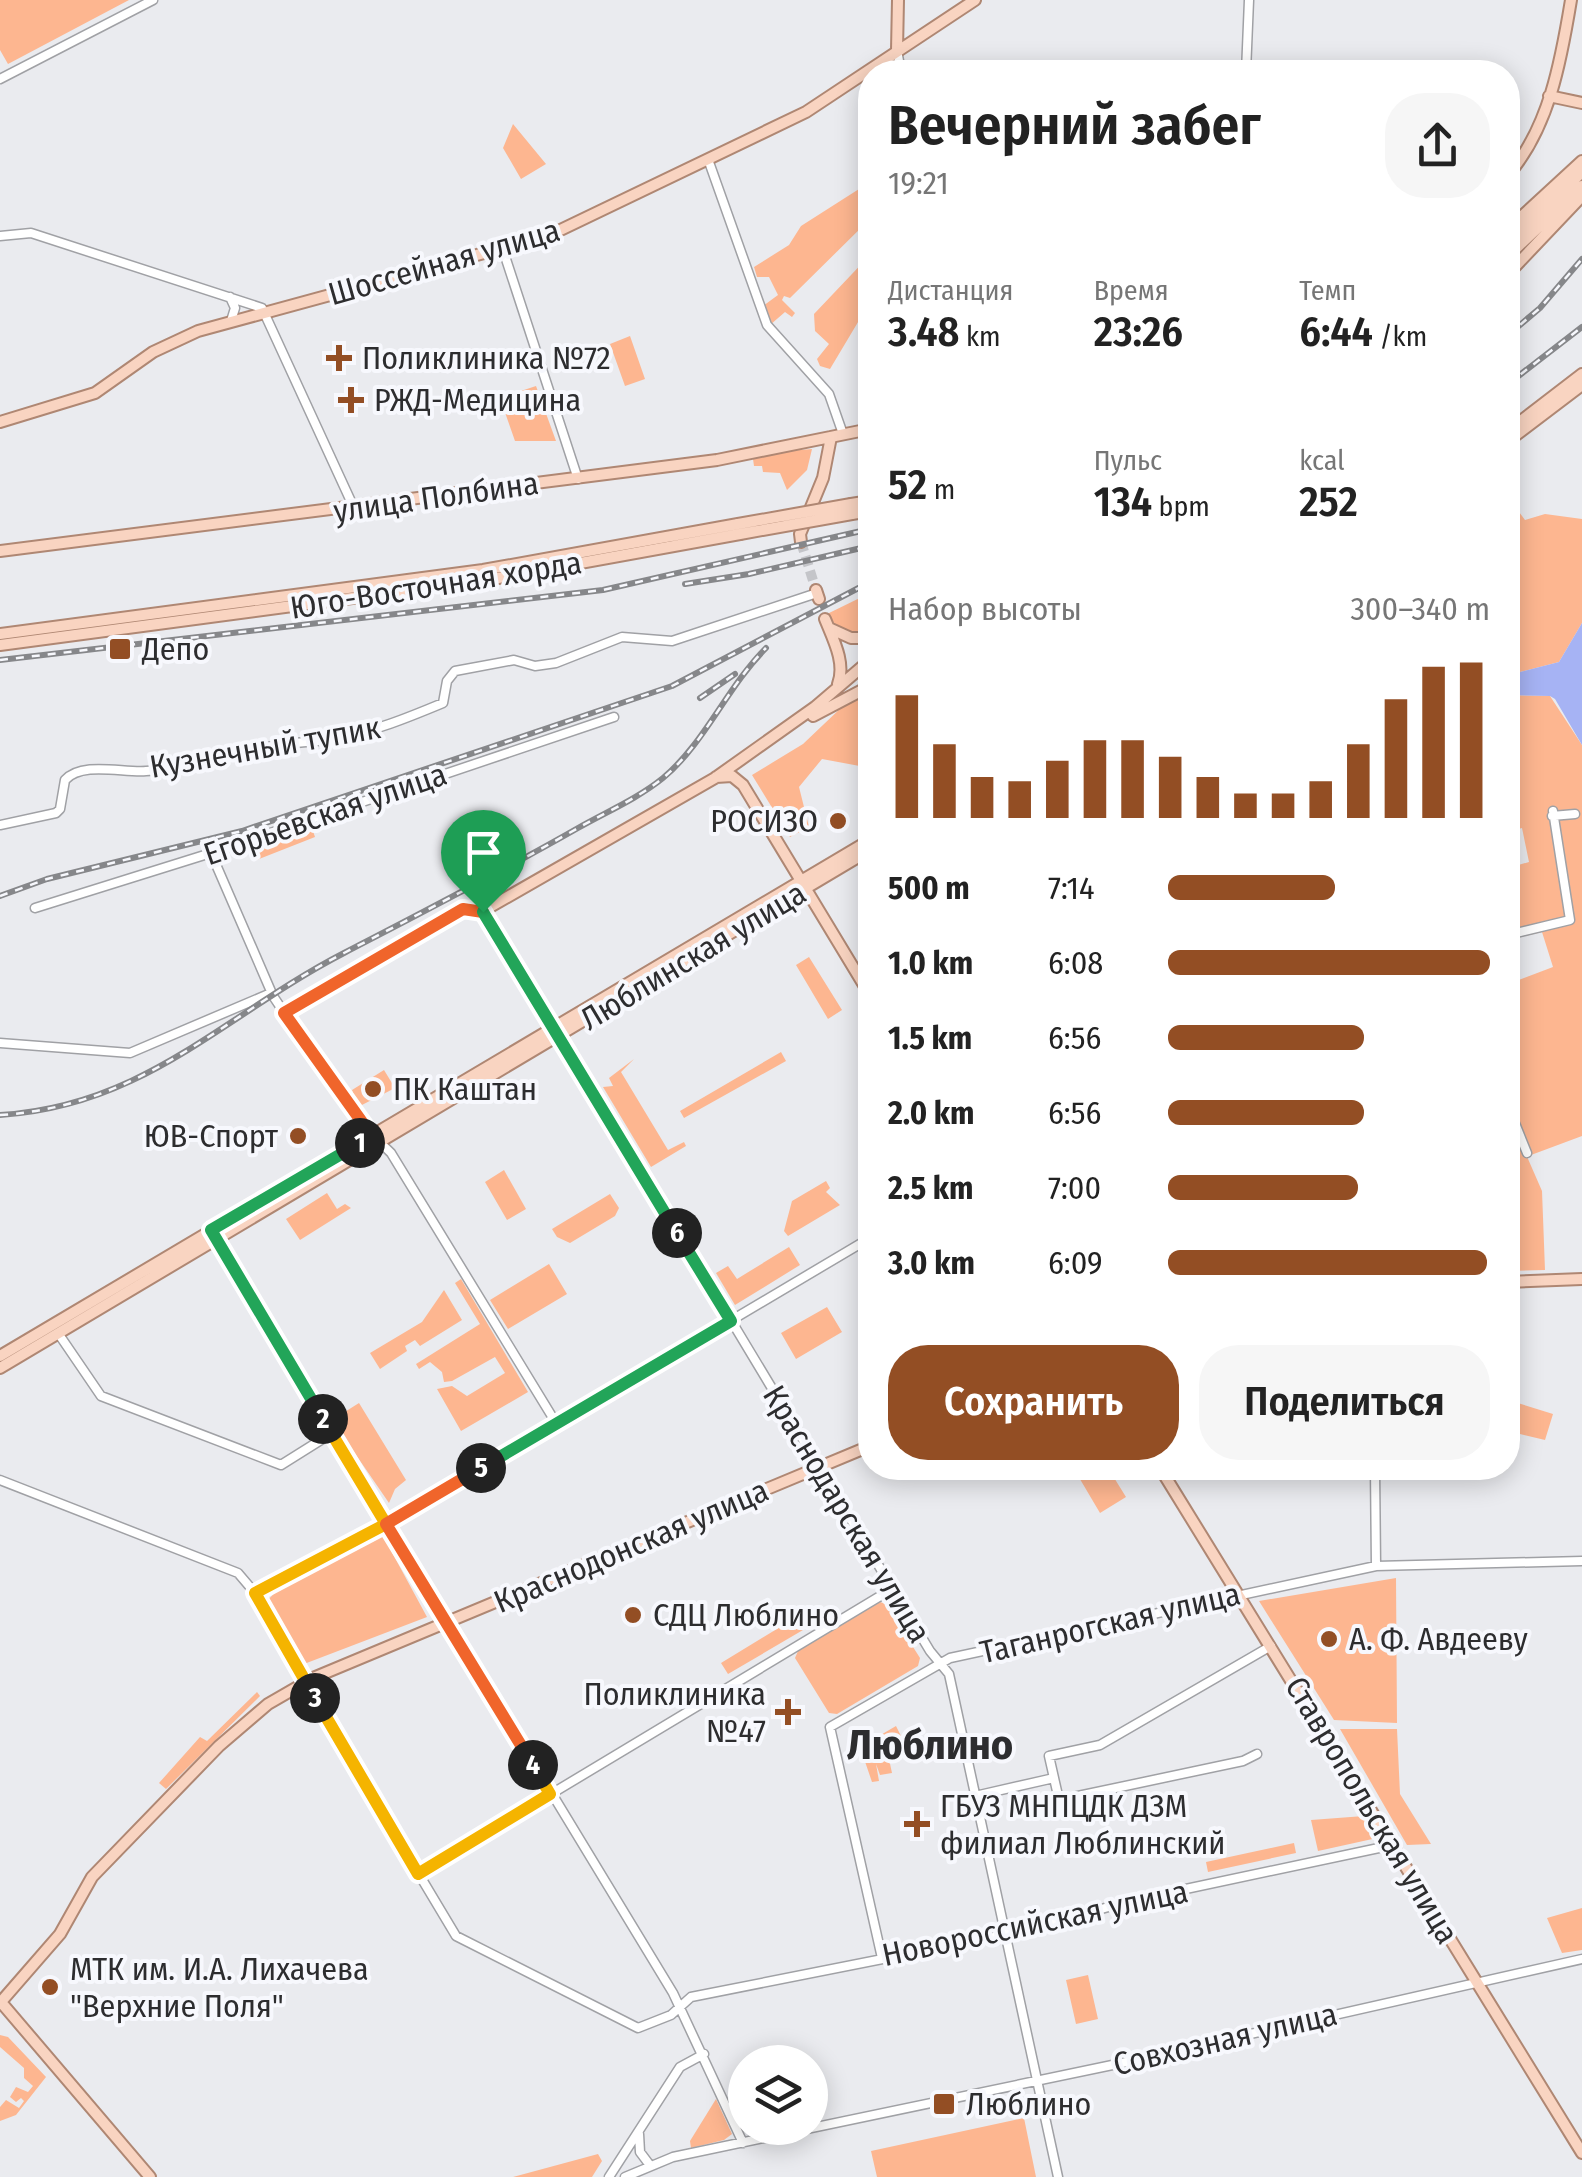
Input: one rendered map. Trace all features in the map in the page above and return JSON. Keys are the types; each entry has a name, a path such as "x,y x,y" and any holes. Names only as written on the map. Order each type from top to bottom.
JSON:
{"main road":[{"path":"896,50 898,0"},
{"name":"Шоссейная улица","path":"881,60 975,0"},
{"path":"1520,158 1550,96 1571,0"},
{"name":"Шоссейная улица","path":"0,422 95,394 164,346 231,321 550,236 806,112 858,76"},
{"path":"1550,96 1582,103"},
{"path":"1520,218 1582,161"},
{"path":"1520,231 1582,172"},
{"path":"1520,245 1582,186"},
{"path":"1520,261 1582,196"},
{"path":"1520,422 1582,374"},
{"path":"1520,433 1582,385"},
{"name":"улица Полбина","path":"0,551 717,460 858,432"},
{"path":"801,538 837,436"},
{"name":"Юго-Восточная хорда","path":"0,634 483,570 858,506"},
{"name":"Юго-Восточная хорда","path":"852,509 858,510"},
{"name":"Юго-Восточная хорда","path":"0,645 487,580 739,529"},
{"path":"834,690 842,674 827,623 851,638 858,638"},
{"path":"483,912 715,778 858,670"},
{"path":"743,785 742,768 748,760 825,708 858,692"},
{"path":"715,778 727,775 743,785 858,975"},
{"name":"Люблинская улица","path":"0,1356 214,1235 557,1032 858,848"},
{"name":"Люблинская улица","path":"803,885 858,856"},
{"name":"Краснодарская улица","path":"483,912 557,1032"},
{"name":"Люблинская улица","path":"0,1368 214,1235"},
{"path":"1520,1282 1582,1279"},
{"name":"Краснодонская улица","path":"0,2002 60,1934 92,1878 219,1746 268,1704 305,1682 858,1451"},
{"name":"Ставропольская улица","path":"1168,1480 1582,2153"},
{"path":"0,2002 150,2177"}],"street":[{"path":"0,79 154,0"},
{"path":"1246,60 1249,0"},
{"path":"896,50 898,60"},
{"path":"709,162 767,325 829,394 837,436"},
{"path":"0,236 30,234 230,297 267,313 354,508"},
{"path":"503,250 578,478"},
{"path":"230,297 235,308 231,321"},
{"name":"Кузнечный тупик","path":"0,824 56,813 65,780 72,774 118,768 144,772 275,746 332,740 386,723 406,722 443,703 447,680 455,671 514,660 535,666 556,663 622,637 672,641 817,594"},
{"path":"838,652 842,642 851,638"},
{"name":"Егорьевская улица","path":"34,908 212,853 614,717"},
{"path":"1520,932 1570,920 1552,814 1575,814"},
{"path":"212,853 271,993 376,1139 392,1153 556,1423"},
{"path":"284,1013 463,909 483,912"},
{"path":"0,1043 130,1053 271,993"},
{"name":"Краснодарская улица","path":"557,1032 892,1589 951,1680 1058,2177"},
{"path":"1520,1134 1528,1153"},
{"path":"214,1235 680,2006 728,2107"},
{"path":"255,1593 386,1524 858,1245"},
{"path":"58,1333 101,1396 281,1465 332,1433"},
{"path":"0,1480 238,1572 255,1593 456,1936 492,1958 638,2028 671,2015 680,2006"},
{"path":"1375,1480 1376,1566"},
{"name":"Таганрогская улица","path":"882,1958 830,1727 940,1662 1376,1566 1582,1560"},
{"path":"418,1874 892,1589"},
{"path":"1257,1754 1244,1761 1059,1800 1050,1756 1100,1744 1272,1646"},
{"path":"975,1796 1054,1778"},
{"name":"Новороссийская улица","path":"680,2006 691,1997 1057,1923 1134,1900 1393,1845"},
{"name":"Совхозная улица","path":"828,2125 1582,1958"},
{"path":"608,2177 680,2066 704,2054"},
{"path":"640,2130 640,2152 648,2164"},
{"path":"625,2177 648,2164 735,2145"}],"shaded area":[{"path":"0,0 129,0 8,64 0,50"},
{"path":"513,124 546,164 521,179 503,148"},
{"path":"858,190 858,231 790,298 784,296 782,300 795,313 792,317 785,312 770,325 763,306 778,295 769,277 757,277 754,267 789,245 801,226"},
{"path":"858,268 858,322 830,369 820,366 817,359 829,344 815,331 814,314"},
{"path":"630,336 645,379 625,386 610,344"},
{"path":"536,386 556,441 515,441 500,398"},
{"path":"812,449 807,470 787,490 780,473 763,472 762,466 754,466 753,459 763,453"},
{"path":"1520,513 1525,520 1545,514 1582,519 1582,623 1559,662 1520,672"},
{"path":"858,599 858,634 845,631 827,614"},
{"path":"1520,695 1550,696 1582,745 1582,1136 1531,1155 1520,1127 1520,979 1553,967 1542,932 1520,937 1520,865 1529,862 1522,828"},
{"path":"858,699 858,766 822,759 799,787 809,827 790,837 752,775 803,744 844,705"},
{"path":"310,822 315,837 254,861 248,844"},
{"path":"809,957 842,1010 828,1019 796,965"},
{"path":"781,1052 786,1061 684,1118 680,1111"},
{"path":"634,1059 621,1072 668,1150 684,1142 686,1146 651,1167 603,1087 613,1086 609,1078"},
{"name":"ПК Каштан","path":"384,1070 395,1088 358,1107 352,1090"},
{"path":"1520,1141 1542,1191 1545,1270 1520,1271"},
{"path":"504,1170 526,1209 507,1220 485,1182"},
{"path":"826,1181 830,1188 826,1192 840,1205 788,1236 784,1231 792,1201"},
{"path":"327,1193 337,1209 345,1204 351,1208 300,1240 286,1219"},
{"path":"610,1194 619,1208 615,1216 570,1243 557,1237 552,1229"},
{"path":"789,1247 800,1265 735,1305 716,1273 728,1266 737,1279"},
{"path":"549,1264 567,1294 508,1329 490,1300"},
{"path":"461,1279 528,1392 461,1431 437,1389 452,1386 467,1396 505,1373 495,1357 444,1382 442,1372 430,1362 419,1369 416,1364 480,1324 455,1283"},
{"path":"444,1290 462,1320 420,1346 415,1340 405,1346 407,1351 380,1369 370,1353 422,1322"},
{"path":"827,1307 842,1332 796,1359 781,1333"},
{"path":"359,1403 406,1480 395,1489 389,1503 332,1420"},
{"path":"1520,1404 1553,1414 1545,1440 1520,1434"},
{"path":"1080,1480 1115,1480 1126,1497 1100,1513"},
{"path":"382,1534 427,1617 304,1664 265,1605 301,1574"},
{"path":"1396,1578 1397,1723 1334,1720 1259,1601"},
{"path":"880,1602 886,1604 920,1658 918,1666 837,1714 829,1713 795,1658 798,1651"},
{"path":"795,1618 803,1630 728,1674 721,1663"},
{"path":"257,1692 260,1696 166,1789 159,1783 200,1737 207,1741"},
{"path":"896,1726 903,1740 875,1757 876,1762 889,1759 892,1773 880,1775 876,1764 879,1781 872,1782 860,1747"},
{"path":"1340,1729 1397,1729 1400,1794 1431,1844 1407,1845"},
{"path":"1364,1816 1377,1838 1318,1851 1311,1820"},
{"path":"1294,1843 1296,1853 1208,1872 1206,1862"},
{"path":"1582,1908 1582,1950 1562,1953 1547,1918"},
{"path":"1088,1975 1098,2019 1076,2024 1066,1980"},
{"path":"0,2035 8,2037 46,2077 16,2115 0,2121 0,2107 6,2100 19,2108 24,2101 21,2098 16,2102 10,2097 16,2087 28,2092 33,2086 24,2078 24,2068 0,2047"},
{"path":"716,2099 728,2125 728,2137 691,2148 690,2141"},
{"path":"1024,2118 1036,2177 877,2177 871,2151"},
{"path":"598,2154 602,2161 592,2177 513,2177"}],"water":[{"path":"1582,623 1582,745 1555,699 1520,695 1520,672 1559,662"}],"tunnel":[{"path":"801,542 816,590"}],"railway":[{"path":"1520,325 1582,259"},
{"path":"1520,375 1582,327"},
{"path":"0,660 603,590 858,532"},
{"path":"685,584 858,549"},
{"path":"0,896 47,879 242,831 672,686 858,588"},
{"path":"0,1115 51,1108 98,1095 141,1076 301,977 643,792 678,764 766,648"},
{"path":"700,698 735,674"}],"place":[{"name":"Поликлиника №72","path":"339,358"},
{"name":"РЖД-Медицина","path":"351,400"},
{"name":"Депо","path":"120,649"},
{"name":"РОСИЗО","path":"838,821"},
{"name":"ПК Каштан","path":"373,1089"},
{"name":"ЮВ-Спорт","path":"298,1136"},
{"name":"СДЦ Люблино","path":"633,1615"},
{"name":"А. Ф. Авдееву","path":"1329,1639"},
{"name":"Поликлиника №47","path":"788,1712"},
{"name":"ГБУЗ МНПЦДК ДЗМ филиал Люблинский","path":"917,1824"},
{"name":"МТК им. И.А. Лихачева \"Верхние Поля\"","path":"50,1987"},
{"name":"Люблино","path":"944,2104"}],"district":[{"name":"Люблино","path":"930,1744"}],"route":[{"path":"483,912 463,909 284,1013 353,1115 372,1136 211,1230 386,1524 255,1593 418,1874 550,1794 386,1524 731,1321 483,912"}]}
